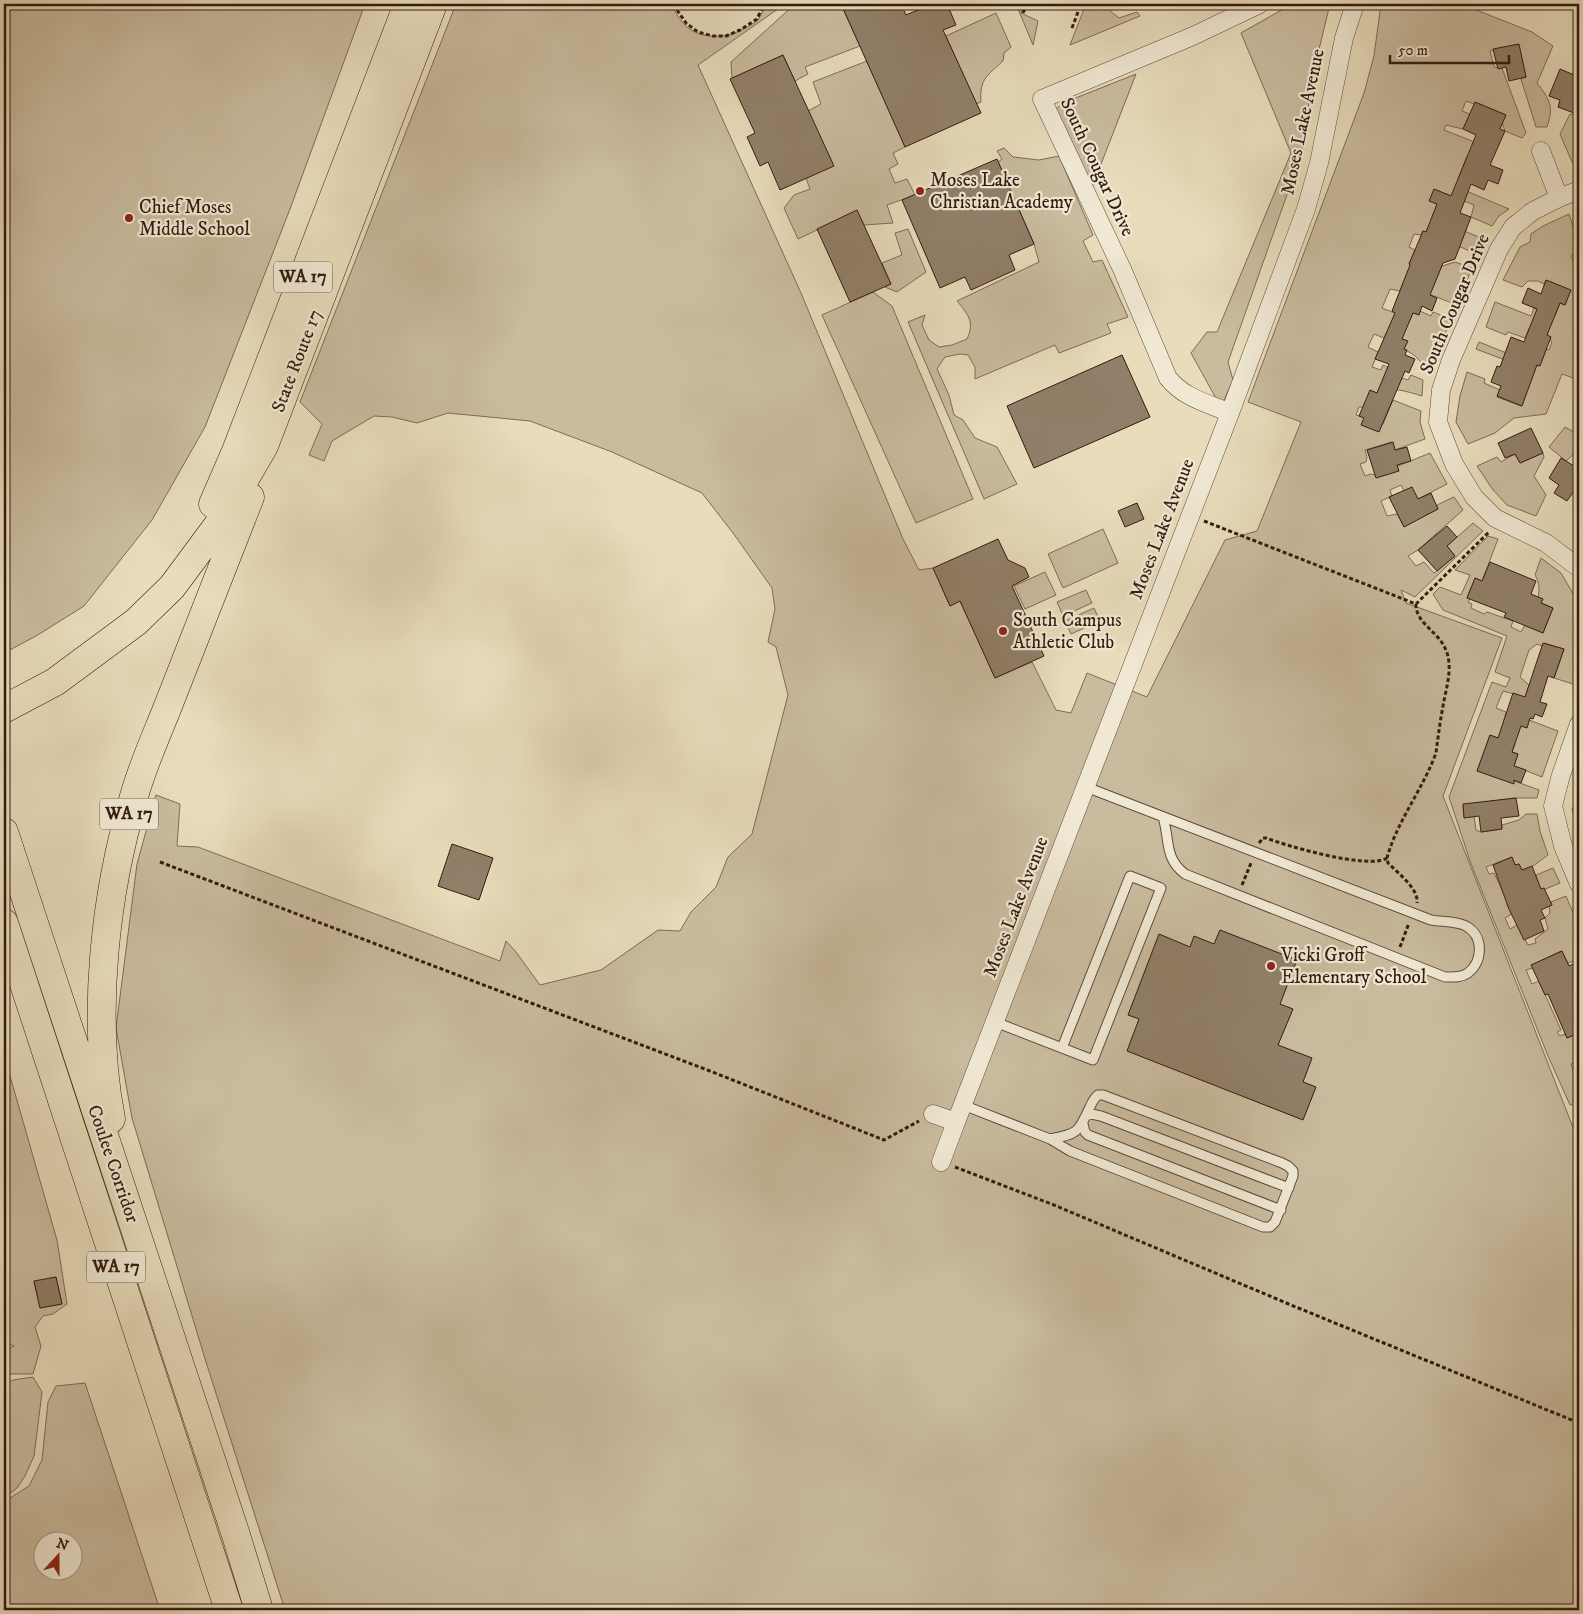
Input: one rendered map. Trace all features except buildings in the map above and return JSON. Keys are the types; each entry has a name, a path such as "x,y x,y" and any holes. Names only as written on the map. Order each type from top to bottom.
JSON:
{"highway":[{"name":"State Route 17","path":"103,648 168,577 203,525 218,495 408,4"},
{"name":"State Route 17","path":"4,709 56,682 136,622 178,580 218,525 264,446 433,4"},
{"name":"WA 17","path":"126,1201 109,1111 102,1044 105,955 114,881 135,792 151,746 254,489 264,446"},
{"name":"Coulee Corridor","path":"4,832 259,1610"},
{"name":"Coulee Corridor","path":"4,924 229,1610"}],"street":[{"name":"South Cougar Drive","path":"1230,413 1187,395 1176,388 1168,378 1122,269 1042,99 1193,36 1260,4"},
{"name":"Moses Lake Avenue","path":"941,1162 1230,413 1306,209 1320,163 1344,38 1356,4"},
{"path":"1541,151 1559,198"},
{"name":"South Cougar Drive","path":"1579,190 1532,211 1513,228 1499,249 1451,360 1441,390 1438,422 1454,464 1474,497 1495,518 1546,544 1579,568"},
{"path":"1579,724 1561,775 1554,806 1563,846 1579,884"},
{"path":"933,1114 956,1122"}],"lane":[{"path":"1086,787 1431,920 1465,926 1473,931 1479,940 1480,953 1476,964 1467,974 1456,978 1445,977 1185,874 1176,868 1170,857 1167,832 1162,817"},
{"path":"995,1022 1062,1048 1094,1060 1161,888 1130,876 1062,1048"},
{"path":"963,1105 1050,1139 1070,1151 1263,1227 1270,1227 1275,1222 1281,1210 1293,1176 1293,1171 1288,1166 1103,1095 1098,1095 1094,1099 1085,1120 1085,1132 1088,1135 1281,1210"},
{"path":"1050,1139 1072,1134 1091,1114 1101,1116 1289,1188"}],"path":[{"path":"677,10 686,23 698,32 713,36 726,36 757,19 764,4"},
{"path":"1023,13 1027,4"},
{"path":"1072,28 1081,4"},
{"path":"1190,516 1416,604"},
{"path":"1396,957 1418,900 1417,894 1388,863 1386,858 1402,820 1436,753 1449,673 1445,648 1418,616 1416,604 1489,532"},
{"path":"160,862 884,1140 933,1114"},
{"path":"941,1162 1054,1205 1579,1423"}],"shaded area":[{"name":"Chief Moses Middle School","path":"4,4 365,4 290,209 205,427 152,520 84,606 36,636 4,653"},
{"path":"456,4 682,4 673,8 685,25 700,34 722,36 730,35 752,24 759,18 766,4 785,4 698,65 801,293 903,539 919,570 933,568 950,606 960,601 995,678 1032,662 1056,710 1071,713 1087,673 1147,697 1225,540 1257,531 1301,422 1248,402 1364,93 1374,56 1381,4 1461,4 1532,32 1553,46 1537,83 1550,104 1547,127 1536,127 1521,79 1526,77 1518,44 1490,51 1494,67 1502,68 1526,133 1522,138 1505,131 1502,123 1506,115 1475,102 1474,104 1466,101 1462,111 1470,114 1463,129 1446,125 1444,130 1495,150 1488,164 1467,156 1458,179 1464,190 1509,209 1499,216 1492,226 1471,217 1474,205 1434,189 1430,201 1437,204 1432,218 1484,239 1477,254 1423,231 1421,235 1414,234 1409,247 1415,250 1409,264 1437,276 1442,266 1455,262 1472,268 1457,305 1403,284 1400,291 1390,289 1382,308 1410,319 1413,313 1420,311 1431,316 1433,312 1451,319 1432,369 1404,349 1407,341 1387,332 1384,338 1374,334 1368,347 1378,352 1372,367 1381,370 1383,365 1398,372 1396,376 1408,380 1411,375 1423,380 1422,396 1396,390 1384,391 1363,407 1359,407 1356,415 1383,424 1393,400 1421,411 1420,422 1425,439 1395,450 1392,442 1365,450 1366,462 1360,464 1365,476 1376,475 1430,453 1447,484 1418,499 1404,491 1401,485 1390,490 1392,496 1381,501 1387,516 1397,514 1404,526 1438,509 1437,505 1454,497 1463,510 1418,550 1408,556 1416,566 1424,562 1434,573 1455,556 1447,546 1473,523 1483,531 1415,597 1401,590 1406,603 1502,638 1443,796 1576,1135 1579,1136 1579,1610 285,1610 206,1362 132,1118 116,1028 137,864 156,795 180,804 177,846 198,847 500,961 506,941 540,985 601,970 658,930 680,931 691,912 716,887 728,857 752,834 788,695 776,647 768,642 775,609 772,588 702,493 612,452 530,421 448,413 417,423 392,417 374,416 332,441 324,461 309,455 322,424 300,402"},
{"path":"795,4 841,4 860,46 805,67 808,74 795,81 783,55 732,78 731,62"},
{"path":"1016,4 1024,4 1021,13 1038,21 1033,45"},
{"path":"1086,4 1107,4 1110,11 1119,18 1137,12 1140,16 1070,45"},
{"path":"1292,4 1330,4 1314,70 1301,155 1228,362 1233,380 1224,400 1218,402 1191,353 1207,332 1217,332 1291,153 1241,33"},
{"path":"996,13 1011,47 1004,53 1003,61 986,78 981,88 981,102 976,104 946,36"},
{"path":"867,61 905,147 893,153 898,164 889,169 895,183 907,179 915,195 887,205 893,223 864,225 857,211 798,239 784,208 794,195 810,189 806,178 808,111 821,104 813,82"},
{"path":"1136,74 1091,190 1056,109 1063,103"},
{"path":"1570,114 1579,117 1579,165 1572,162 1560,134"},
{"path":"1004,148 1013,157 1039,160 1059,156 1093,235 1083,241 1093,262 1102,260 1128,317 1107,324 1111,333 1059,353 1055,345 975,379 975,367 968,355 960,354 945,357 937,369 949,395 954,415 963,420 975,438 997,447 1017,484 984,499 908,322 925,315 922,325 929,340 939,347 952,345 967,339 970,328 969,318 957,301 1039,262 1034,244 998,162 1002,159 997,151"},
{"path":"1569,214 1576,235 1573,236 1576,252 1571,256 1579,272 1579,354 1573,369 1579,371 1579,380 1562,374 1546,414 1514,418 1495,433 1468,444 1456,422 1460,396 1467,372 1485,379 1484,383 1500,390 1497,397 1521,406 1529,369 1476,349 1479,342 1539,366 1546,349 1549,350 1552,342 1550,340 1551,337 1529,328 1525,338 1508,332 1506,335 1486,327 1495,302 1531,316 1534,308 1555,316 1560,303 1565,305 1570,290 1546,280 1544,284 1538,281 1528,281 1522,287 1503,280 1520,247 1530,242 1531,234"},
{"path":"908,229 926,272 897,292 885,287 891,284 882,263 902,255 895,233"},
{"path":"873,292 892,306 973,499 916,523 822,315"},
{"path":"1565,427 1579,435 1579,457 1574,454 1566,461 1549,447"},
{"path":"1543,453 1544,457 1534,476 1546,495 1536,516 1507,505 1493,490 1477,466 1497,457 1501,462 1515,454 1520,463"},
{"path":"1103,529 1118,563 1063,588 1048,554"},
{"path":"1488,536 1498,539 1482,581 1475,578 1467,598 1470,599 1468,602 1472,604 1471,608 1484,614 1487,612 1513,621 1511,627 1521,632 1525,625 1543,633 1553,608 1541,603 1543,599 1538,597 1539,586 1535,575 1541,558 1561,573 1579,604 1579,666 1573,684 1554,678 1564,649 1544,643 1542,646 1537,644 1529,650 1520,677 1529,685 1525,697 1503,691 1496,708 1506,712 1504,720 1529,720 1558,731 1542,777 1514,766 1518,754 1512,752 1515,744 1490,735 1477,771 1506,778 1539,790 1537,798 1515,798 1463,805 1464,817 1474,816 1476,830 1481,832 1502,829 1502,825 1519,820 1526,814 1537,814 1540,831 1548,855 1533,866 1522,870 1519,864 1515,865 1512,857 1486,867 1489,874 1494,873 1503,892 1537,879 1536,875 1553,868 1560,883 1507,905 1512,914 1505,918 1510,929 1517,925 1528,945 1536,943 1535,939 1548,929 1545,918 1550,913 1549,906 1552,905 1551,902 1566,896 1579,927 1579,959 1568,963 1561,951 1532,965 1533,968 1526,970 1532,984 1539,981 1561,1030 1557,1032 1560,1036 1565,1034 1567,1038 1579,1033 1579,1050 1575,1051 1579,1061 1571,1064 1575,1075 1579,1073 1579,1104 1570,1105 1548,1056 1470,861 1449,797 1492,682 1506,687 1510,678 1495,672 1507,636 1443,610 1433,594 1440,587 1461,595 1470,575 1455,570"},
{"path":"1045,572 1056,595 1025,609 1014,586"},
{"path":"1086,590 1092,603 1063,616 1057,602"},
{"path":"1094,608 1100,621 1071,634 1065,621"},
{"path":"1572,808 1579,809 1579,835"},
{"path":"4,1055 57,1240 67,1304 53,1314 43,1316 35,1327 41,1346 33,1374 4,1374 4,1352 14,1346 4,1343","holes":["56,1277 62,1304 40,1308 34,1282"]},
{"path":"33,1377 42,1392 34,1456 17,1488 4,1498 4,1386 13,1380"},
{"path":"85,1383 160,1610 4,1610 4,1502 29,1486 42,1460 48,1402 56,1386"}],"place":[{"name":"Moses Lake Christian Academy","path":"920,191"},
{"name":"Chief Moses Middle School","path":"129,218"},
{"name":"South Campus Athletic Club","path":"1003,631"},
{"name":"Vicki Groff Elementary School","path":"1271,966"}]}
